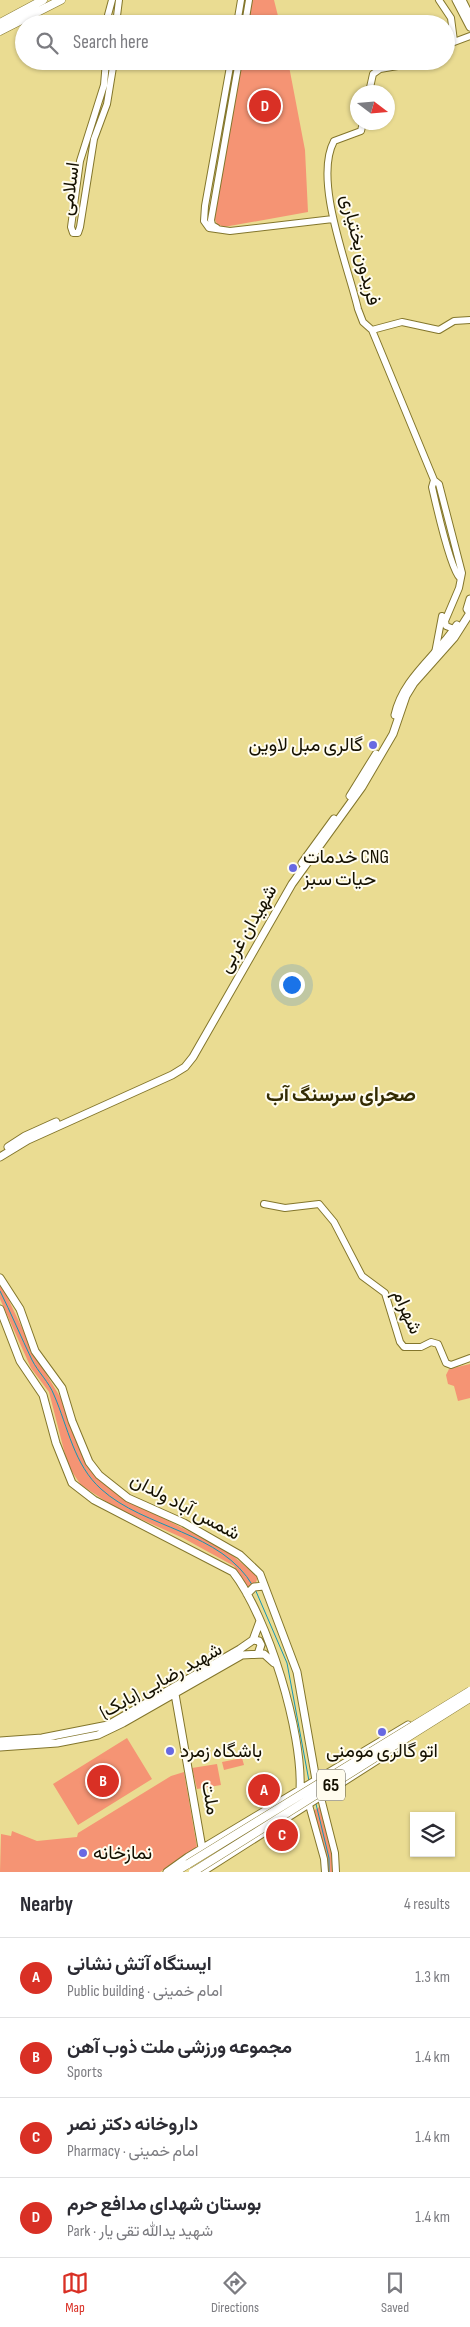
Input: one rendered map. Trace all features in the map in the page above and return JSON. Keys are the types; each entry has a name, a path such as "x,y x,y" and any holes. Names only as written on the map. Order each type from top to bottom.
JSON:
{"main road":[{"path":"0,23 33,5 61,0"},
{"path":"456,0 470,27"},
{"path":"462,0 470,16"},
{"path":"26,15 45,3"},
{"path":"21,15 33,8 33,5"},
{"path":"11,25 15,20"},
{"path":"0,31 15,22"},
{"path":"469,612 470,598"},
{"name":"شهیدان غربی","path":"0,1152 25,1136 183,1064 198,1042 290,880 348,799 390,732 399,698 406,686 469,612"},
{"name":"شهیدان غربی","path":"0,1157 28,1140 172,1075 185,1067 193,1057 292,884 362,787 388,743 406,696 414,683 454,638 469,612"},
{"name":"شمس آباد ولدان","path":"0,1278 20,1309 34,1351 62,1388 72,1421 89,1462 99,1475 128,1498 184,1523 240,1554 260,1574 297,1672 316,1780"},
{"path":"0,1309 20,1361 43,1395 56,1444 72,1483 94,1500 233,1572 247,1594 260,1621 287,1701 300,1763 300,1790"},
{"path":"247,1594 254,1587 264,1586"},
{"path":"260,1621 253,1640 259,1641 261,1645 258,1654 264,1654 275,1664"},
{"name":"شهید رضایی (بابک)","path":"0,1741 67,1738 108,1725 253,1640"},
{"name":"شهید رضایی (بابک)","path":"0,1747 98,1735 123,1723 242,1655 258,1654"},
{"path":"167,1872 202,1848 470,1687"},
{"name":"65","path":"175,1872 470,1691"},
{"name":"ملت","path":"175,1694 202,1848"},
{"path":"202,1872 321,1798 470,1700"},
{"name":"65","path":"193,1872 470,1700"},
{"path":"425,1714 432,1726"},
{"path":"300,1763 305,1765 312,1761"},
{"path":"268,1809 270,1819 278,1824"},
{"path":"261,1813 269,1819 270,1830"}],"street":[{"path":"108,15 112,0"},
{"path":"117,15 119,0"},
{"path":"239,15 242,0"},
{"path":"246,15 249,0"},
{"path":"439,0 449,15"},
{"path":"455,35 456,39 470,36"},
{"name":"اسلامی","path":"105,70 104,85 80,162 71,227 73,233 78,233 80,227 94,139 106,104 112,70"},
{"path":"229,70 205,206 204,221 209,228 220,230 333,219"},
{"path":"220,230 212,225 210,220 236,70"},
{"path":"370,85 373,74 379,70"},
{"name":"فریدون بختیاری","path":"360,130 355,135 342,137 334,141 331,146 328,171 333,219 363,322 372,330 434,480 439,484 462,573 459,588 453,598"},
{"path":"372,330 402,322 439,330 454,321 470,320"},
{"path":"453,598 444,621 446,626 454,629"},
{"path":"435,654 443,612 453,598"},
{"name":"شهرام","path":"264,1204 285,1208 317,1203 334,1222 362,1276 385,1294 400,1342 404,1347 420,1347 431,1342 438,1344 446,1363 451,1365 470,1358"},
{"path":"321,1798 335,1854 336,1872"},
{"path":"309,1805 324,1859 325,1872"}],"shaded area":[{"path":"252,0 274,0 278,15 250,15"},
{"path":"240,70 290,70 305,150 308,212 224,227 217,224 214,217"},
{"path":"0,1282 37,1359 62,1400 75,1439 93,1473 131,1502 226,1550 258,1577 256,1582 248,1587 234,1566 183,1538 116,1508 81,1485 68,1466 49,1392 31,1368 0,1299"},
{"path":"470,1364 470,1398 458,1401 454,1386 448,1384 446,1375 449,1369"},
{"path":"127,1738 152,1779 78,1825 53,1784"},
{"path":"242,1758 244,1765 224,1770 222,1762"},
{"path":"217,1764 221,1785 197,1789 192,1768"},
{"path":"184,1772 197,1847 160,1872 0,1872 1,1834 11,1836 12,1831 37,1841 77,1837 78,1833 171,1776"},
{"path":"321,1806 333,1853 334,1872 327,1872 313,1811"}],"waterway":[{"path":"0,1291 32,1360 52,1390 78,1457 92,1479 101,1489 119,1502 222,1553 239,1568 253,1586"},
{"path":"255,1589 287,1663 309,1781"},
{"path":"316,1804 329,1858 329,1872"}],"place":[{"name":"بوستان شهدای مدافع حرم","path":"265,106"},
{"name":"گالری مبل لاوین","path":"373,745"},
{"name":"خدمات CNG حیات سبز","path":"293,868"},
{"name":"اتو گالری مومنی","path":"382,1732"},
{"name":"باشگاه زمرد","path":"170,1751"},
{"name":"مجموعه ورزشی ملت ذوب آهن","path":"103,1781"},
{"name":"ایستگاه آتش نشانی","path":"264,1790"},
{"name":"داروخانه دکتر نصر","path":"282,1835"},
{"name":"نمازخانه","path":"83,1853"}],"district":[{"name":"صحرای سرسنگ آب","path":"341,1095"}]}
